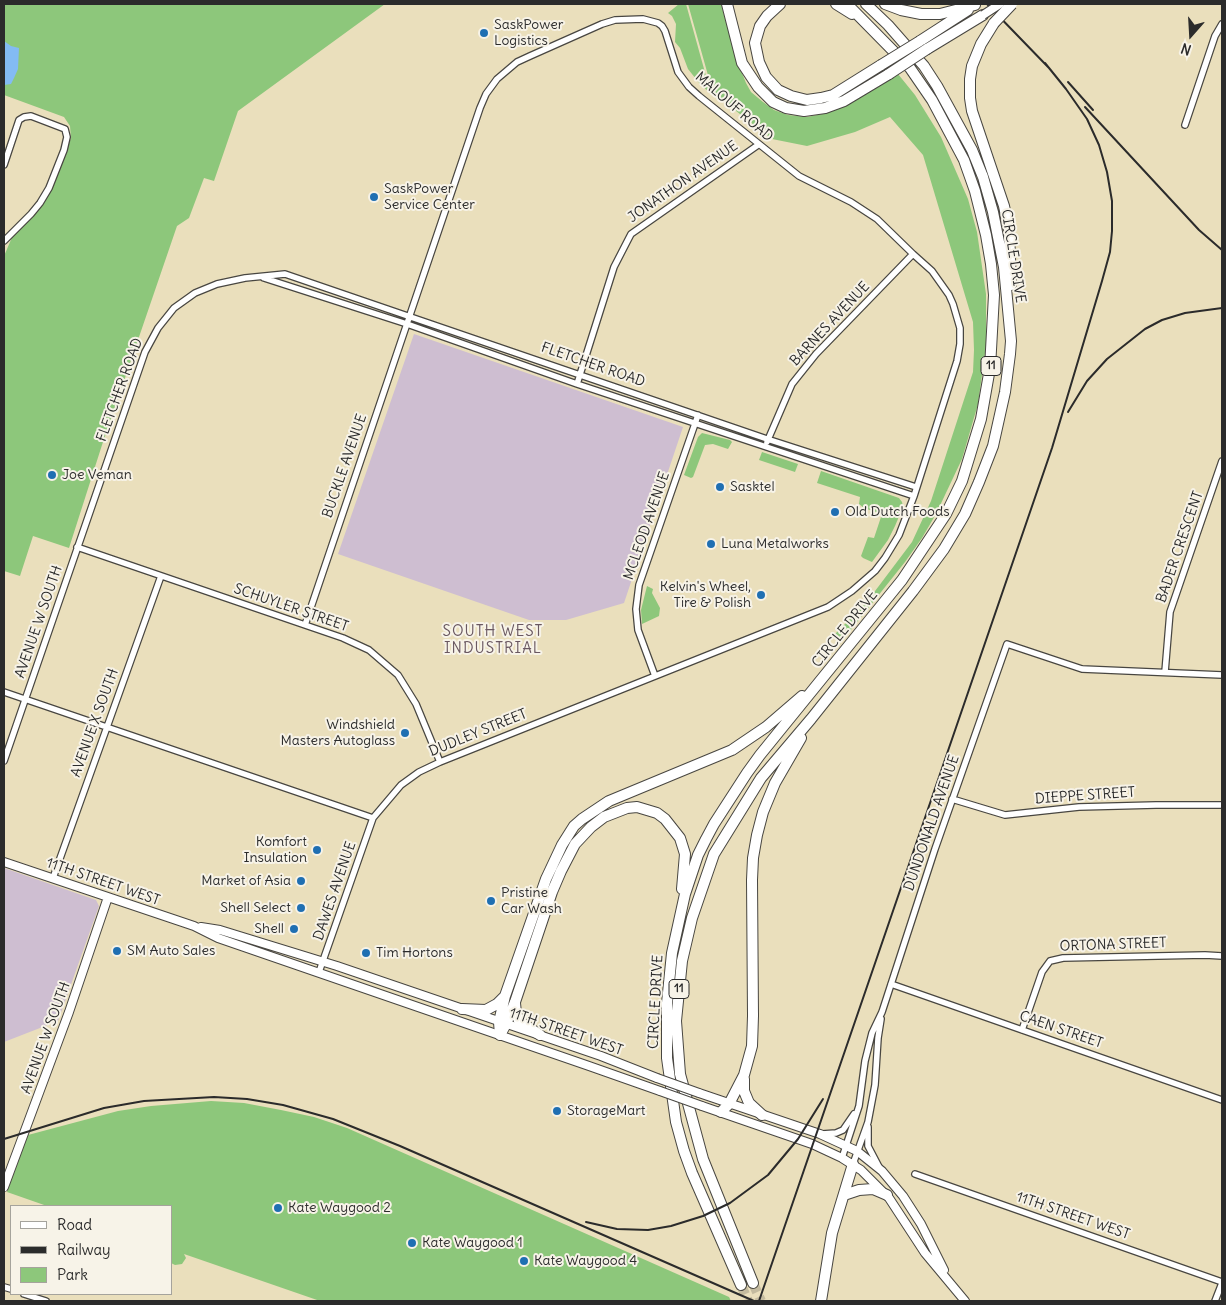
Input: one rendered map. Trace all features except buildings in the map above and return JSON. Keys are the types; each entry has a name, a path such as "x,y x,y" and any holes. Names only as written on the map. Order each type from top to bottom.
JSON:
{"highway":[{"path":"727,4 742,63 758,87 773,102 786,108 804,111 825,108 844,101 888,74 976,4"},
{"path":"780,4 767,16 760,26 755,43 759,62 766,77 778,90 807,100 832,95 881,65 982,15"},
{"path":"836,4 847,10 880,36"},
{"name":"CIRCLE DRIVE","path":"741,1285 690,1166 676,1122 667,1058 666,1028 669,974 685,894 698,856 714,824 760,755 902,580 946,514 962,481 982,419 990,368 994,295 986,235 975,191 964,160 932,100 910,68 847,4"},
{"name":"CIRCLE DRIVE","path":"753,1283 703,1160 680,1074 676,1021 682,961 692,918 714,854 761,778 811,719 944,550 965,514 993,446 1006,392 1011,341 1004,267 993,212 983,177 972,150 924,66 888,24 866,4"},
{"path":"885,4 921,14 940,14 976,4"},
{"path":"1011,341 1011,257 1009,230 1004,206 975,120 970,98 970,78 972,66 981,44 994,23 1012,4"},
{"path":"500,1035 505,996 552,863 574,826 609,801 732,750 766,727 824,677"},
{"path":"721,1112 729,1104 744,1075 752,1046 753,858 763,812 775,783 811,719"},
{"path":"502,1023 515,1002 552,892 568,855 583,834 610,814 627,808 637,807 646,809 657,813 665,819 680,838 686,854 676,934"},
{"path":"462,1009 486,1010 497,1004 505,996"},
{"path":"515,1002 519,1020 540,1035"},
{"path":"744,1075 744,1091 749,1103 762,1115"},
{"path":"821,1301 832,1233 853,1164"},
{"path":"844,1195 859,1190 873,1189 887,1195"}],"main road":[{"path":"982,15 1000,4"},
{"name":"11TH STREET WEST","path":"4,862 194,926 218,938 798,1139 842,1158 853,1164 887,1195 925,1253 965,1301"},
{"name":"AVENUE W SOUTH","path":"4,1187 69,1012 108,896"},
{"name":"11TH STREET WEST","path":"194,926 220,930 323,962 601,1056 657,1078 820,1134 846,1145 857,1151 882,1171 903,1196 922,1224 949,1281"}],"street":[{"name":"MALOUF ROAD","path":"410,316 480,108 486,94 497,79 505,71 530,56 602,24 615,20 652,20 662,26 678,72 689,87 758,145 799,176 866,210 932,271 949,295 957,314 960,336 957,361 916,487"},
{"path":"1185,125 1215,36 1222,24"},
{"path":"4,165 19,120 24,117 31,116 65,129 67,137 64,150 49,188 31,214 4,241"},
{"name":"JONATHON AVENUE","path":"577,384 614,267 631,234 758,145"},
{"name":"BARNES AVENUE","path":"765,447 792,384 816,354 913,254"},
{"name":"FLETCHER ROAD","path":"77,547 145,352 158,328 174,308 195,293 217,284 245,278 285,274 768,439 916,487"},
{"name":"FLETCHER ROAD","path":"262,277 407,324 577,384 914,496"},
{"name":"BUCKLE AVENUE","path":"305,625 410,316"},
{"name":"MCLEOD AVENUE","path":"655,676 638,630 636,609 639,585 698,415"},
{"name":"BADER CRESCENT","path":"1165,672 1170,612 1222,461"},
{"name":"DUDLEY STREET","path":"373,818 401,785 419,772 440,762 828,607 875,571 885,558 899,535 916,487"},
{"name":"SCHUYLER STREET","path":"77,547 343,638 368,650 398,675 416,704 440,762"},
{"name":"AVENUE W SOUTH","path":"4,761 77,547"},
{"name":"AVENUE X SOUTH","path":"53,878 160,576"},
{"name":"DUNDONALD AVENUE","path":"842,1158 859,1106 865,1060 872,1033 882,1012 952,799 1007,644 1082,669 1165,672"},
{"path":"1165,672 1222,675"},
{"path":"4,692 373,818"},
{"name":"DIEPPE STREET","path":"952,799 1005,815 1079,807 1222,806"},
{"name":"DAWES AVENUE","path":"319,972 373,818"},
{"name":"ORTONA STREET","path":"1022,1030 1042,972 1050,961 1063,958 1222,956"},
{"name":"CAEN STREET","path":"891,984 1222,1100"},
{"name":"DUNDONALD AVENUE","path":"853,1164 868,1122 875,1085 882,1012"},
{"name":"DUNDONALD AVENUE","path":"820,1134 836,1133 843,1130 859,1106"},
{"name":"DUNDONALD AVENUE","path":"868,1122 868,1146 882,1171"},
{"name":"11TH STREET WEST","path":"915,1174 1222,1283"},
{"path":"1214,1301 1222,1283"},
{"path":"27,1295 46,1301"}],"shaded area":[{"path":"414,334 683,427 624,603 566,620 529,620 338,554"},
{"path":"4,868 96,900 99,906 58,1021 4,1042"}],"green space":[{"path":"4,4 385,4 238,111 214,181 204,178 189,218 177,226 69,548 33,536 20,576 4,571 4,256 13,235 33,217 49,194 71,138 70,126 64,117 4,95"},
{"path":"679,4 686,4 711,94 688,69 680,48 675,42 676,24 668,13"},
{"path":"688,4 721,4 736,58 751,92 774,110 788,115 807,117 827,113 846,106 898,74 915,95 941,137 968,199 977,232 986,294 986,346 978,404 962,459 936,514 922,538 842,641 834,635 866,603 912,542 931,501 973,372 973,322 923,155 890,117 855,132 807,146 772,139 713,93"},
{"path":"702,433 732,442 728,449 713,444 705,445 691,478 684,475 698,437"},
{"path":"762,452 798,464 795,472 759,460"},
{"path":"821,471 899,498 902,502 903,507 888,540 872,562 861,556 868,537 874,538 882,514 864,508 859,504 860,497 817,483"},
{"path":"647,586 653,589 652,593 660,608 659,616 642,624 641,610"},
{"path":"211,1101 244,1103 314,1117 347,1128 729,1297 731,1301 320,1301 184,1254 186,1258 182,1264 172,1264 172,1205 44,1205 7,1192 28,1135 118,1111"}],"water":[{"path":"4,41 11,46 19,48 18,69 11,84 4,85"}],"tunnel":[{"path":"753,1283 761,1301"},
{"path":"741,1285 748,1301"}],"railway":[{"path":"987,4 1049,68"},
{"path":"759,1301 1052,448 1110,252 1112,201 1107,172 1099,145 1087,119 1045,63"},
{"path":"1068,82 1093,110"},
{"path":"1085,107 1199,230 1222,250"},
{"path":"1068,412 1087,381 1107,359 1145,329 1162,320 1185,313 1222,308"},
{"path":"4,1139 104,1108 144,1101 214,1097 247,1099 283,1105 333,1119 400,1146 754,1301"},
{"path":"586,1222 617,1229 648,1230 671,1226 703,1216 730,1203 768,1175 798,1139 823,1099"}],"place":[{"name":"SaskPower Logistics","path":"484,33"},
{"name":"SaskPower Service Center","path":"374,197"},
{"name":"Joe Veman","path":"52,475"},
{"name":"Sasktel","path":"720,487"},
{"name":"Old Dutch Foods","path":"835,512"},
{"name":"Luna Metalworks","path":"711,544"},
{"name":"Kelvin's Wheel, Tire & Polish","path":"761,595"},
{"name":"Windshield Masters Autoglass","path":"405,733"},
{"name":"Komfort Insulation","path":"317,850"},
{"name":"Market of Asia","path":"301,881"},
{"name":"Pristine Car Wash","path":"491,901"},
{"name":"Shell Select","path":"301,908"},
{"name":"Shell","path":"294,929"},
{"name":"SM Auto Sales","path":"117,951"},
{"name":"Tim Hortons","path":"366,953"},
{"name":"StorageMart","path":"557,1111"},
{"name":"Kate Waygood 2","path":"278,1208"},
{"name":"Kate Waygood 1","path":"412,1243"},
{"name":"Kate Waygood 4","path":"524,1261"}],"district":[{"name":"SOUTH WEST INDUSTRIAL","path":"493,640"}]}
